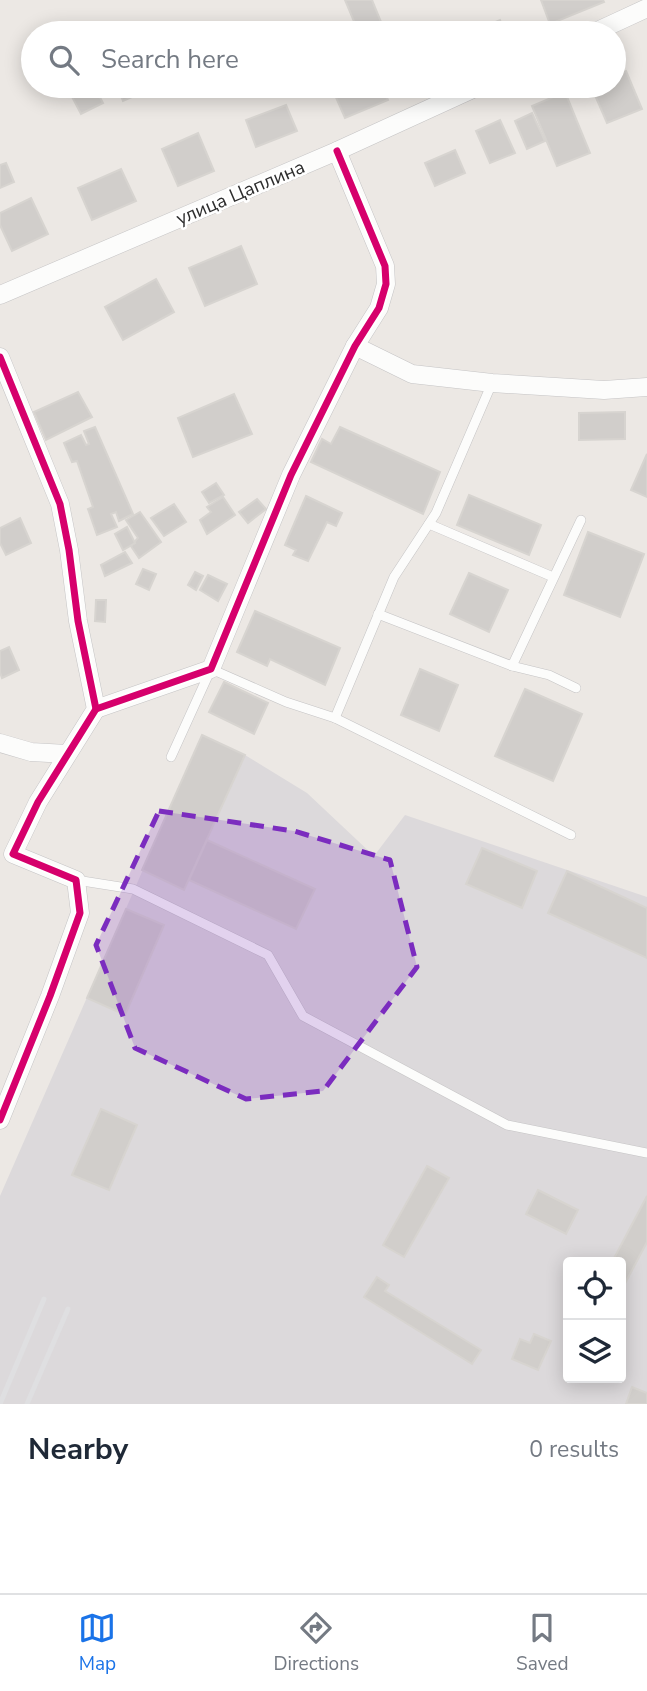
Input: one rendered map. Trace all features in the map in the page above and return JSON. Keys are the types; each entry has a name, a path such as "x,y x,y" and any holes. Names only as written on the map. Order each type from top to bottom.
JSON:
{"street":[{"path":"619,21 647,8"},
{"name":"улица Цаплина","path":"0,295 337,151 453,98"},
{"path":"0,1120 80,913 76,880 7,852 96,709 211,668 291,475 355,346 379,308 386,284 385,266 337,151"},
{"path":"355,346 412,374 492,383 604,390 647,387"},
{"path":"0,357 61,504 78,621 96,709"},
{"path":"0,743 31,752 67,754"}],"lane":[{"path":"335,718 394,577 429,524 492,383"},
{"path":"512,666 580,520"},
{"path":"429,524 553,577"},
{"path":"378,614 512,666 549,675 576,688"},
{"path":"171,757 211,668 286,702 335,718 571,835"},
{"path":"76,880 133,889 268,955 303,1016 507,1125 647,1153"}],"highlighted area":[{"path":"159,811 294,831 390,860 417,967 323,1091 246,1099 135,1048 96,945"}],"shaded area":[{"path":"202,735 245,755 307,793 374,856 405,815 647,897 647,1404 0,1404 0,1196"}],"building":[{"path":"345,0 372,0 381,21 354,21"},
{"path":"541,0 604,2 557,21 549,21"},
{"path":"626,71 642,109 607,123 596,98 626,98"},
{"path":"73,98 100,98 103,103 81,114"},
{"path":"336,98 387,98 388,100 345,118"},
{"path":"551,98 567,98 590,153 557,166 532,106"},
{"path":"286,105 297,131 256,147 246,120"},
{"path":"532,113 545,141 527,149 515,121"},
{"path":"500,120 515,153 490,163 476,131"},
{"path":"198,133 214,171 178,186 162,149"},
{"path":"455,150 465,173 435,186 425,163"},
{"path":"6,163 14,182 0,188 0,165"},
{"path":"121,169 136,201 92,220 78,188"},
{"path":"31,198 48,234 12,251 0,225 0,213"},
{"path":"241,246 257,284 205,306 189,268"},
{"path":"156,279 174,312 123,340 105,307"},
{"path":"78,392 92,417 46,440 34,412"},
{"path":"234,394 252,434 193,457 178,418"},
{"path":"625,412 625,439 579,440 579,413"},
{"path":"95,427 133,514 119,521 116,512 111,514 117,527 97,535 88,509 93,507 77,461 72,462 64,443 81,435 86,445 89,444 84,431"},
{"path":"340,427 440,472 423,514 311,462 322,439 331,444"},
{"path":"647,454 647,497 631,490"},
{"path":"216,483 224,495 209,503 202,492"},
{"path":"469,495 541,525 529,555 457,525"},
{"path":"306,496 342,513 336,526 327,522 308,561 293,555 296,550 285,545"},
{"path":"223,497 235,515 207,534 200,520 211,512 207,507"},
{"path":"257,499 266,509 248,523 239,512"},
{"path":"174,504 186,522 164,536 151,518"},
{"path":"140,512 161,542 139,558 131,546 138,538 126,520"},
{"path":"20,518 31,543 6,555 0,543 0,528"},
{"path":"127,527 135,543 123,550 115,534"},
{"path":"588,532 644,554 620,617 564,595"},
{"path":"125,552 132,563 105,576 101,565"},
{"path":"143,569 156,574 149,590 136,584"},
{"path":"195,572 203,576 196,590 188,585"},
{"path":"469,573 508,590 489,632 450,614"},
{"path":"208,575 227,584 218,601 200,590"},
{"path":"96,600 106,600 105,622 95,621"},
{"path":"255,611 340,648 325,685 270,659 267,666 237,652"},
{"path":"9,647 19,670 2,678 0,651"},
{"path":"420,669 458,685 439,731 401,715"},
{"path":"224,682 268,703 254,734 209,712"},
{"path":"525,689 582,714 553,781 495,756"},
{"path":"202,735 245,755 184,890 142,870"},
{"path":"207,840 315,889 296,929 189,880"},
{"path":"482,848 537,871 522,908 466,884"},
{"path":"567,871 647,908 647,958 548,913"},
{"path":"126,909 164,925 125,1015 87,998"},
{"path":"101,1109 137,1125 109,1190 72,1175"},
{"path":"427,1166 449,1178 404,1257 383,1245"},
{"path":"538,1190 578,1210 566,1234 526,1214"},
{"path":"647,1196 647,1242 626,1282 626,1257 615,1257"},
{"path":"377,1277 389,1285 385,1291 481,1350 472,1364 364,1297"},
{"path":"534,1334 551,1341 538,1370 512,1359 520,1339 530,1343"},
{"path":"632,1387 647,1393 647,1404 626,1404"}],"railway":[{"path":"0,1404 44,1299"},
{"path":"27,1404 68,1309"}],"cycle path":[{"path":"96,709 211,669 291,475 355,346 379,308 386,284 385,266 337,151"},
{"path":"0,357 60,504 78,621 96,709 38,802 13,854 76,880 80,913 0,1120"}]}
